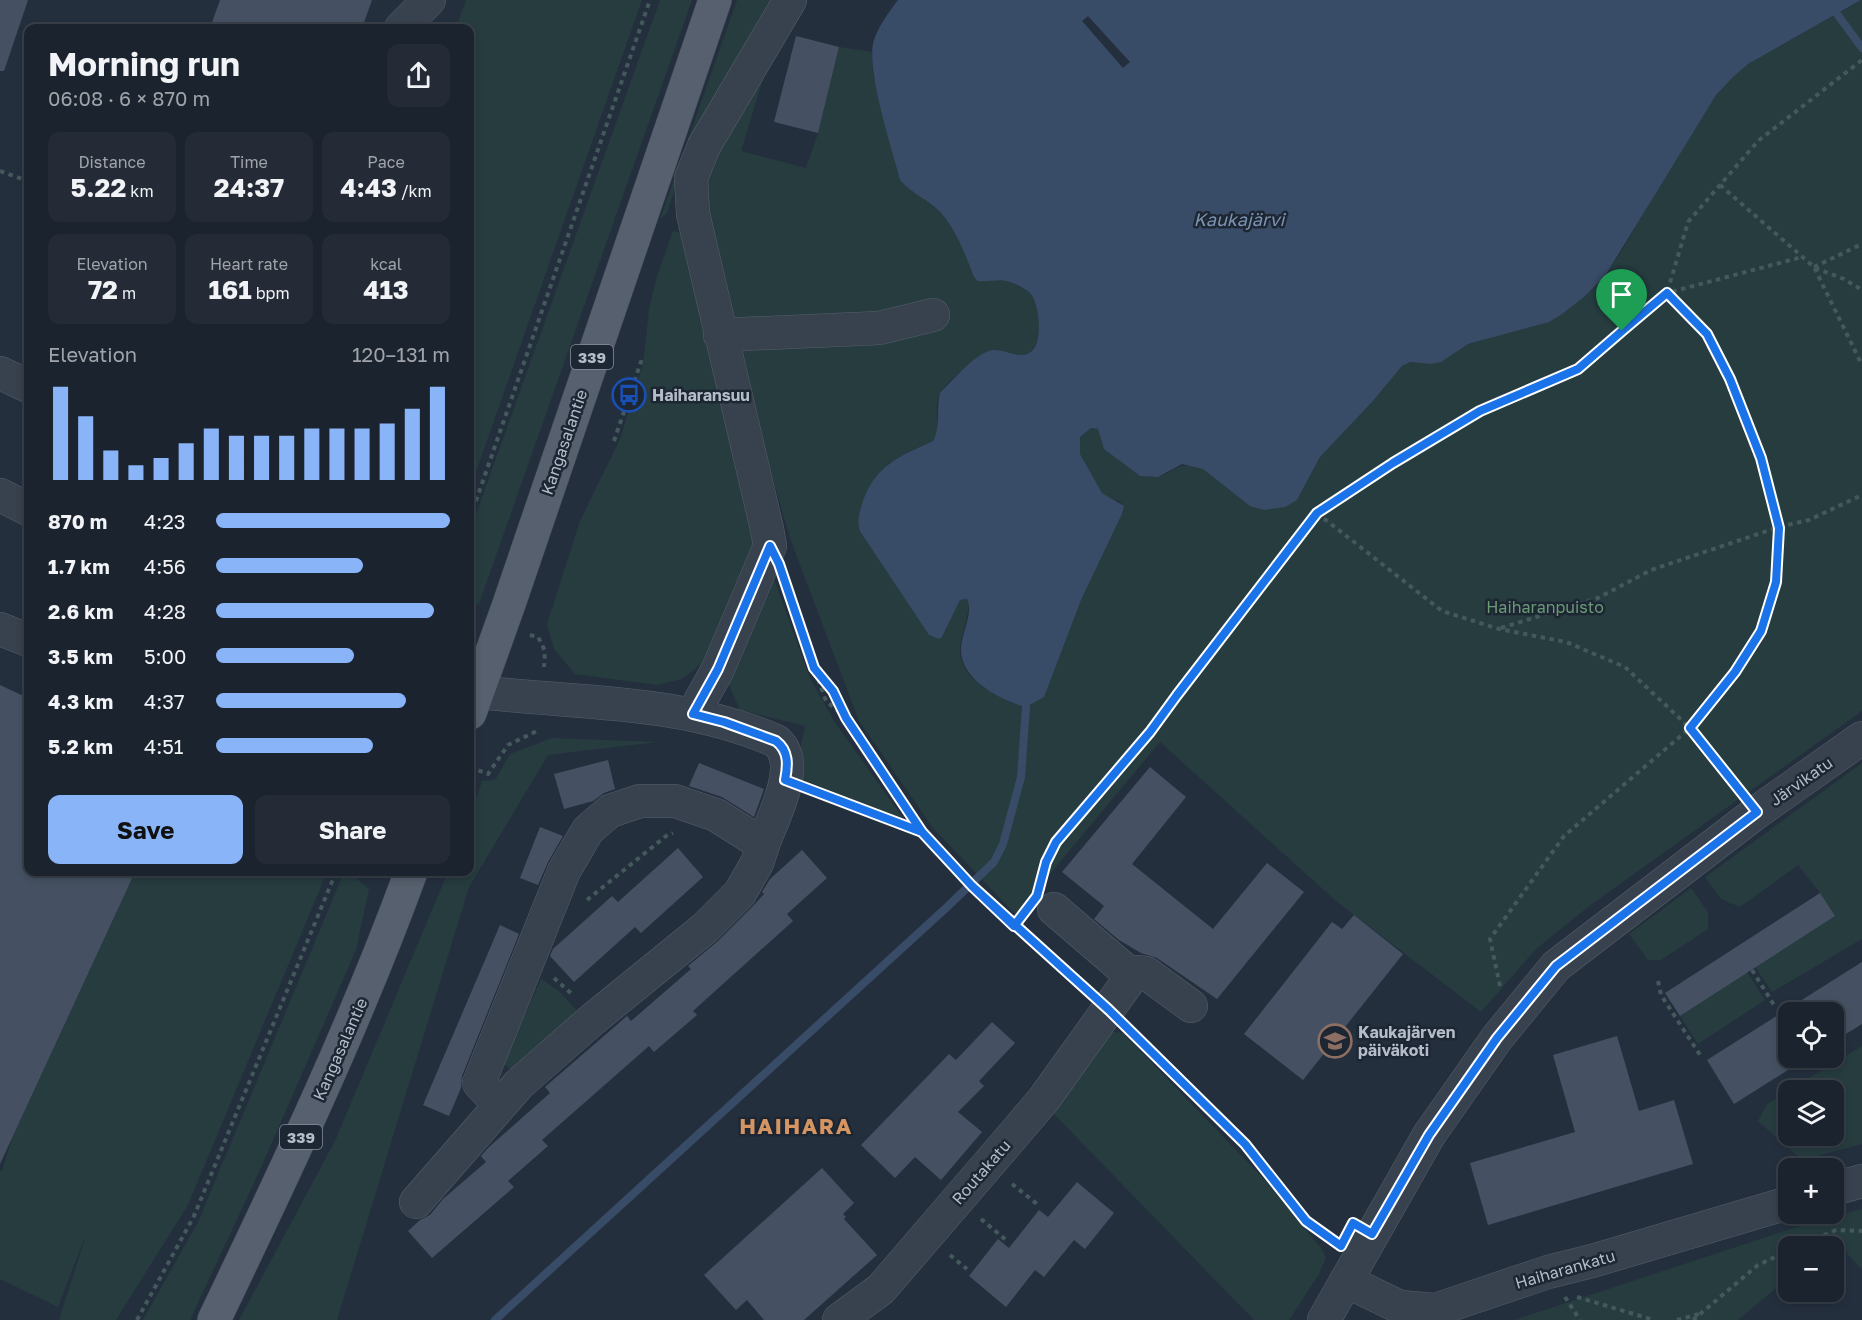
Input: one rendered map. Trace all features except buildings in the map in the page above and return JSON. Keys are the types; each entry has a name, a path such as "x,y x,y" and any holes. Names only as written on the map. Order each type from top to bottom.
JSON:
{"main road":[{"name":"Kangasalantie","path":"474,694 501,627 715,0"},
{"name":"Kangasalantie","path":"214,1320 272,1200 354,1019 410,876"}],"street":[{"path":"405,24 429,0"},
{"path":"693,714 718,669 770,546 693,214 691,178 704,146 790,0"},
{"path":"720,335 879,327 933,315"},
{"path":"0,373 24,384"},
{"path":"0,495 24,507"},
{"path":"0,629 24,638"},
{"path":"416,1202 519,1084 593,1019 705,928 740,893 757,863 780,801 785,780 786,753 782,746 776,741 724,722 693,714 628,704 540,697 474,699"},
{"name":"Järvikatu","path":"1324,1320 1429,1135 1497,1038 1556,966 1757,812 1862,738"},
{"path":"500,1105 479,1083 564,871 588,830 610,811 640,801 675,801 716,815 751,837 765,839"},
{"path":"1040,902 1132,976 1139,972 1146,973 1191,1006"},
{"name":"Routakatu","path":"839,1320 881,1289 1044,1099 1132,976"},
{"path":"1844,1186 1862,1181"},
{"name":"Haiharankatu","path":"1346,1281 1400,1307 1435,1310 1548,1272 1778,1206"}],"path":[{"path":"474,506 650,0"},
{"path":"1667,293 1688,222 1758,141 1862,60"},
{"path":"0,171 24,180"},
{"path":"1720,185 1814,267 1844,279 1862,290"},
{"path":"1814,267 1862,244"},
{"path":"1014,926 1040,902 1046,862 1056,842 1150,732 1317,513 1393,463 1480,411 1578,369 1667,293 1802,257"},
{"path":"1814,267 1862,365"},
{"path":"1502,995 1490,939 1564,836 1690,728 1735,672 1761,631 1776,582 1779,528 1761,458 1730,379 1707,334 1667,293"},
{"path":"614,441 643,356"},
{"path":"1499,629 1598,598 1651,570 1809,520 1862,495"},
{"path":"1317,513 1442,611 1499,629 1566,642 1624,667 1690,728 1757,812"},
{"path":"770,546 779,564 826,701 846,718"},
{"path":"501,627 538,637 545,651 537,730"},
{"path":"814,668 833,691 846,718 922,832 972,886 1109,1010 1245,1144 1306,1221 1341,1246"},
{"path":"474,769 488,774 508,745 537,730 545,729"},
{"path":"785,780 922,832"},
{"path":"586,901 666,836 677,832"},
{"path":"137,1320 194,1216 334,876"},
{"path":"530,955 577,998 593,1019"},
{"path":"1752,970 1774,1005"},
{"path":"1658,981 1661,995 1700,1055"},
{"path":"1822,1236 1836,1230 1862,1231"},
{"path":"1693,1320 1758,1265 1778,1256"},
{"path":"1580,1320 1563,1293 1654,1320"},
{"path":"1677,1320 1700,1314"}],"green space":[{"path":"466,0 642,0 474,478 474,24 457,24"},
{"path":"660,0 692,0 479,604 474,606 474,520"},
{"path":"737,0 777,0 683,165 667,213 660,219"},
{"name":"Haiharanpuisto","path":"1862,0 1862,711 1592,904 1536,949 1481,1012 1336,901 1160,742 1016,915 933,828 859,721 791,541 750,402 700,180 769,59 741,151 806,168 818,133 839,47 872,52 873,74 900,180 936,209 947,221 974,277 1010,282 1031,294 1034,299 1039,316 1039,326 1036,344 1032,350 1027,354 1019,355 995,350 969,365 951,380 939,396 937,428 933,441 905,454 885,467 871,485 859,514 942,637 960,600 967,599 969,604 960,647 961,660 965,669 979,684 1014,704 1081,600 1124,507 1120,502 1102,494 1080,454 1080,437 1091,428 1098,429 1102,444 1128,467 1143,475 1159,476 1178,467 1195,466 1297,500 1320,457 1373,401 1402,366 1410,362 1431,364 1448,357 1468,344 1548,322 1584,297 1605,276 1716,95 1733,76 1748,64"},
{"path":"673,231 684,233 764,540 710,657 682,679 657,685 575,674 554,649 547,624 580,521 621,437 630,406 635,407 640,391 635,389 643,365 649,309 657,276"},
{"path":"769,565 810,678 836,724 906,822 795,776 805,726 740,710 726,679"},
{"path":"552,738 658,742 548,755 469,887 337,1320 239,1320 335,1141 446,876 474,876 474,805 482,781 495,780 510,754"},
{"path":"1862,763 1862,939 1772,992 1755,967 1820,893 1798,865 1740,907 1721,899 1705,877"},
{"path":"133,876 325,876 188,1205 116,1320 59,1320 87,1232 58,1307 0,1279 0,1171 2,1171 12,1138"},
{"path":"342,876 355,876 369,889 356,950 260,1170 190,1320 143,1320 198,1222"},
{"path":"1691,888 1708,912 1708,929 1661,960 1648,960 1629,934"},
{"path":"1747,972 1765,1000 1698,1044 1680,1016"},
{"path":"541,979 559,991 579,1013 514,1073 503,1063"},
{"path":"1101,1031 1123,1033 1263,1178 1322,1249 1326,1258 1319,1274 1289,1320 1254,1320 1048,1108"},
{"path":"1862,1046 1862,1144 1810,1158 1800,1158 1786,1146 1844,1146 1844,1080 1806,1080 1826,1068 1844,1068 1844,1057"},
{"path":"1778,1097 1778,1139 1758,1121 1767,1104"},
{"path":"1862,1209 1862,1270 1844,1250 1844,1236 1778,1236 1778,1286 1738,1320 1514,1320 1806,1224 1844,1224 1844,1214"}],"water":[{"name":"Kaukajärvi","path":"898,0 1861,0 1748,64 1716,95 1605,276 1584,297 1549,322 1468,344 1441,362 1431,364 1410,362 1402,366 1373,401 1320,457 1297,500 1285,507 1264,510 1250,506 1203,469 1182,464 1158,477 1140,476 1104,449 1098,429 1091,428 1080,437 1080,454 1102,493 1124,506 1081,600 1044,697 1026,707 995,694 984,687 967,670 961,649 969,611 967,599 960,600 942,637 939,639 929,635 859,527 859,517 867,491 881,471 909,452 933,441 937,430 940,393 979,356 993,350 1025,355 1034,349 1039,334 1038,315 1030,293 1006,281 978,281 947,220 936,208 900,180 876,88 872,53 879,29"}],"pier":[{"path":"1088,16 1130,62 1123,68 1082,21"}],"waterway":[{"path":"1837,14 1862,48"},
{"path":"495,1320 994,862 1003,844 1021,777 1026,707"}],"place":[{"name":"Haiharansuu","path":"629,395"},
{"name":"Kaukajärven päiväkoti","path":"1335,1041"}],"district":[{"name":"HAIHARA","path":"796,1125"}],"route":[{"path":"1622,331 1578,369 1480,411 1393,463 1317,513 1150,732 1056,842 1046,862 1037,896 1014,926 972,886 922,832 785,780 786,753 776,741 724,722 693,714 718,669 770,546 779,564 814,668 833,691 846,718 922,832 956,869 972,886 1014,926 1109,1010 1245,1144 1306,1221 1341,1246 1353,1223 1372,1234 1429,1135 1497,1038 1556,966 1757,812 1690,728 1735,672 1761,631 1776,582 1779,528 1761,458 1730,379 1707,334 1667,293 1622,331"}]}
